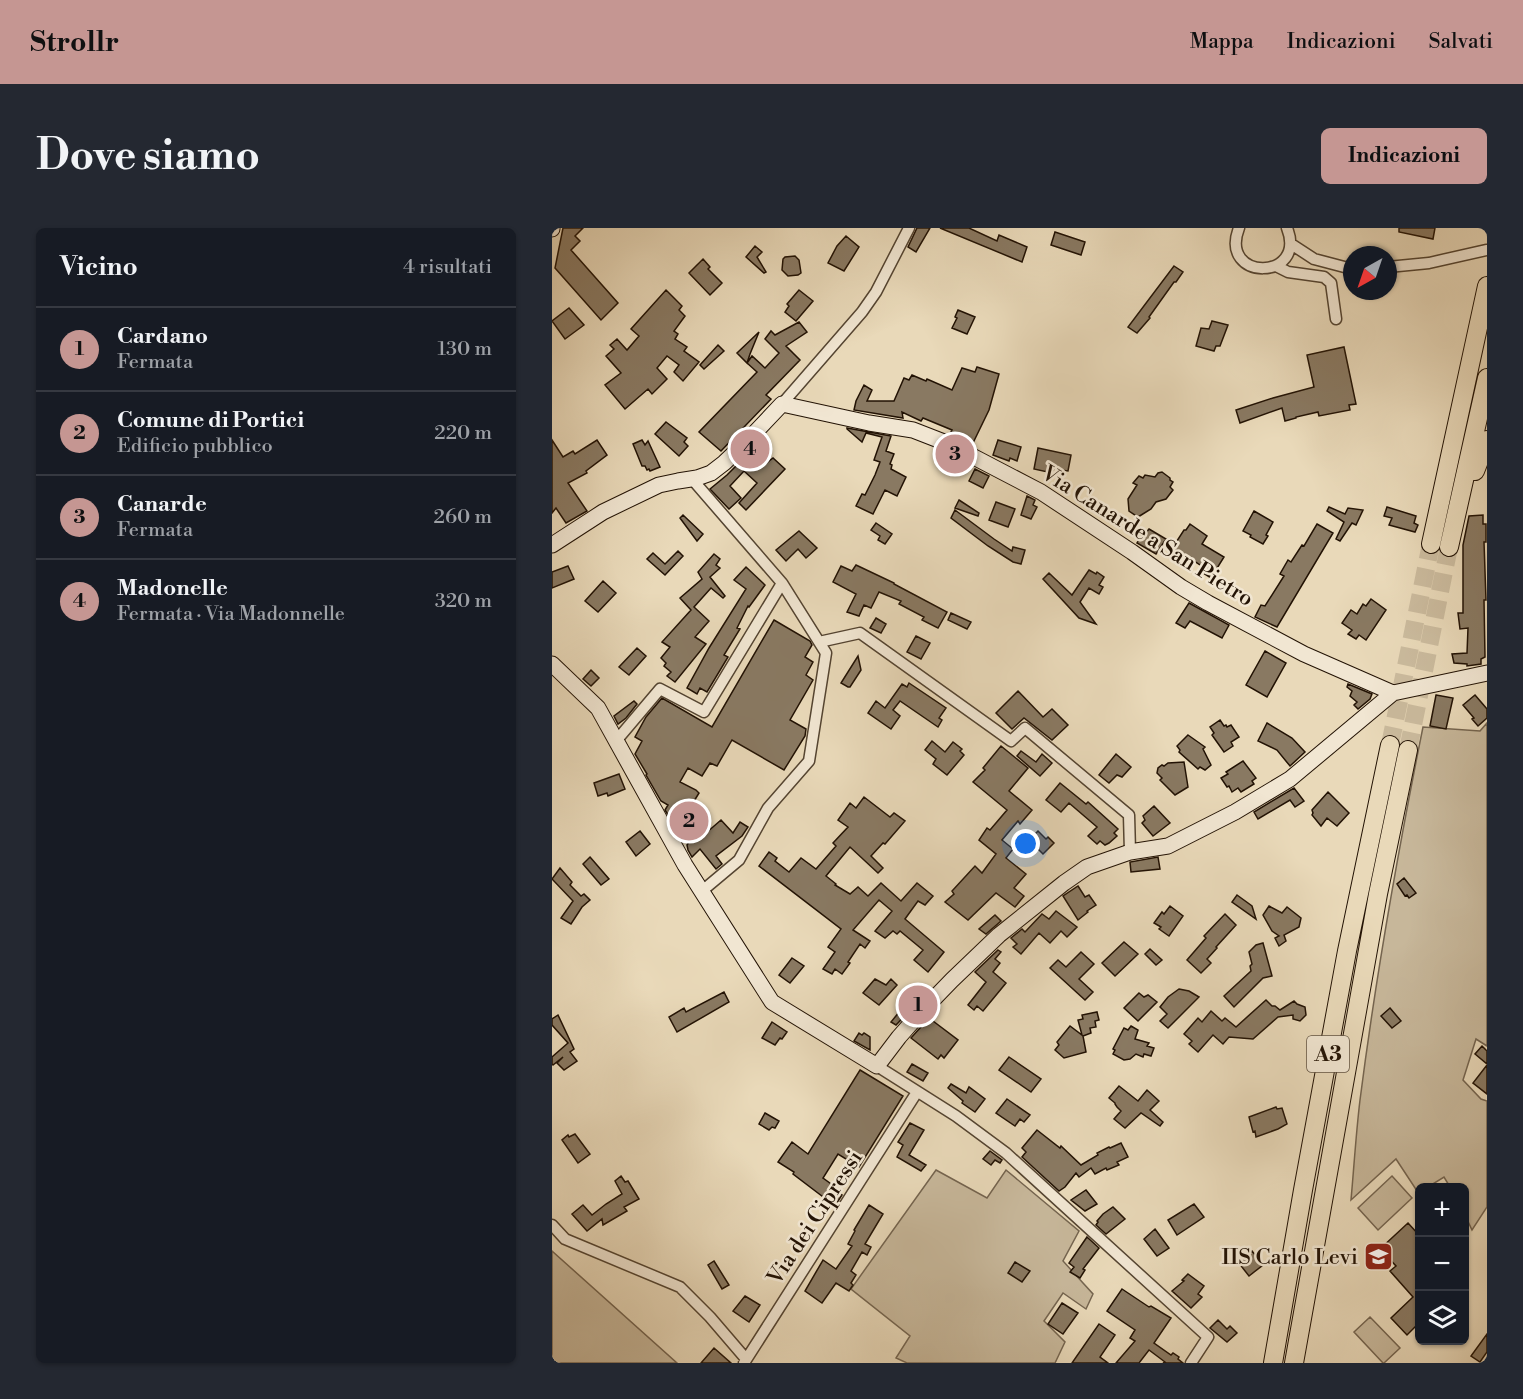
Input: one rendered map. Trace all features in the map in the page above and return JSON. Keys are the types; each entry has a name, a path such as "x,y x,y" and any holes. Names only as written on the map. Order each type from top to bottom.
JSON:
{"highway":[{"path":"1431,544 1487,286"},
{"path":"1449,547 1487,378"},
{"path":"1460,498 1473,477 1487,440"},
{"name":"A3","path":"1273,1363 1347,951 1390,746"},
{"name":"A3","path":"1294,1363 1376,905 1408,750"}],"street":[{"path":"552,545 603,512 659,485 711,473 724,463 783,404 862,312 876,292 909,228"},
{"path":"1239,228 1235,245 1238,254 1243,261 1258,269 1267,269 1283,261 1291,244 1287,228"},
{"path":"1291,244 1314,259 1343,267"},
{"path":"1397,266 1429,263 1486,250"},
{"path":"1276,266 1288,272 1324,277 1331,283 1336,319"},
{"name":"Via Canarde a San Pietro","path":"783,404 913,430 949,444 1041,492 1208,603 1304,654 1393,693"},
{"path":"692,479 782,583 826,653 809,761 768,808 739,860 702,891"},
{"path":"616,741 660,689 704,712 782,583"},
{"path":"819,642 860,633 1011,741 1025,728 1129,815 1130,852"},
{"path":"552,664 598,708 685,865 772,1002 956,1116 1006,1153 1208,1337 1191,1363"},
{"path":"877,1066 921,1012 999,935 1087,867 1130,852 1168,846 1235,812 1290,779 1393,693 1487,674"},
{"name":"Via dei Cipressi","path":"745,1361 917,1092"},
{"path":"552,1225 565,1239 680,1287 710,1317 745,1361"}],"shaded area":[{"path":"1487,723 1487,1046 1476,1039 1463,1080 1481,1099 1487,1101 1487,1207 1472,1230 1469,1224 1469,1183 1448,1183 1444,1177 1434,1183 1415,1183 1415,1188 1396,1159 1351,1200 1360,1100 1373,1006 1396,867 1423,727 1480,731"},
{"path":"936,1170 987,1198 1006,1170 1079,1231 1063,1261 1093,1294 1086,1309 1063,1293 1044,1321 1065,1342 1055,1363 907,1363 896,1358 910,1336 851,1289"},
{"path":"1392,1176 1412,1198 1378,1230 1358,1208"},
{"path":"552,1251 677,1363 552,1363"},
{"path":"1370,1317 1400,1348 1384,1363 1354,1332"}],"building":[{"path":"563,228 583,228 575,236 580,241 571,250 618,303 601,320 555,268"},
{"path":"917,228 930,228 916,252 908,247"},
{"path":"940,228 969,228 997,241 999,235 1027,247 1022,262"},
{"path":"1399,228 1435,228 1433,239 1399,232"},
{"path":"1055,232 1085,242 1081,255 1051,245"},
{"path":"846,236 859,247 844,271 828,263 837,246"},
{"path":"755,246 762,252 757,257 766,272 764,273 746,257"},
{"path":"795,256 799,260 801,273 788,276 782,270 783,259"},
{"path":"703,259 710,267 708,269 722,283 710,295 689,273"},
{"path":"1174,266 1183,272 1137,333 1128,327"},
{"path":"666,290 682,306 679,310 685,316 674,331 678,334 675,339 687,347 684,351 699,362 683,381 674,372 679,365 667,356 657,368 667,379 652,394 648,389 625,409 605,385 621,373 606,356 614,349 610,345 617,339 627,350 639,336 631,329"},
{"path":"799,290 813,301 796,321 785,312 789,306 787,304"},
{"path":"569,308 584,325 565,339 552,321"},
{"path":"958,310 975,317 967,334 952,328"},
{"path":"1212,321 1228,325 1220,346 1216,346 1214,351 1196,346 1201,328 1209,329"},
{"path":"799,322 807,332 786,346 800,360 766,395 771,399 721,451 699,432 757,372 747,363 752,356 765,368 779,353 765,339 771,331 775,335"},
{"path":"759,332 750,354 747,363 737,353"},
{"path":"718,345 724,351 704,369 700,365"},
{"path":"1344,347 1356,404 1349,405 1350,410 1319,416 1318,412 1285,421 1282,408 1240,423 1236,410 1314,387 1307,355"},
{"path":"977,367 999,374 989,410 972,445 950,434 952,430 923,418 921,421 902,412 903,418 854,410 864,385 872,390 867,401 894,401 904,378 909,380 912,375 952,390 962,368 975,372"},
{"path":"666,422 687,438 684,442 688,446 679,456 655,434"},
{"path":"847,428 891,436 886,451 894,454 890,464 891,469 906,477 897,496 885,490 873,514 856,506 862,494 865,495 880,462 874,460 882,437 866,433 862,442"},
{"path":"552,440 563,457 573,451 575,454 597,440 607,455 586,471 587,473 568,483 587,511 566,523 556,508 552,513"},
{"path":"642,440 645,445 648,441 660,467 650,471 642,466 633,444"},
{"path":"998,440 1021,447 1017,461 1010,458 1009,461 993,455"},
{"path":"1038,448 1071,455 1068,471 1054,469 1052,473 1034,469"},
{"path":"749,453 765,464 773,458 785,469 746,510 739,503 757,483 744,471 730,486 741,498 729,509 710,489"},
{"path":"975,469 989,476 983,488 969,481"},
{"path":"1162,472 1173,482 1170,487 1173,490 1166,499 1156,502 1151,509 1138,517 1129,511 1128,499 1137,485 1133,483 1139,476 1155,477"},
{"path":"1027,496 1035,500 1033,505 1037,507 1031,519 1021,515"},
{"path":"959,500 979,513 978,516 955,508"},
{"path":"996,502 1015,509 1008,527 989,520"},
{"path":"1329,507 1345,514 1348,508 1363,510 1356,525 1352,523 1340,541 1336,539 1344,522 1327,511"},
{"path":"1387,507 1416,516 1414,523 1418,525 1415,532 1389,525 1392,518 1384,516"},
{"path":"955,510 1012,551 1013,547 1025,550 1021,564 1013,562 988,546 951,518"},
{"path":"1254,511 1273,522 1263,544 1243,531"},
{"path":"683,515 703,534 697,541 680,518"},
{"path":"1483,515 1483,524 1486,524 1486,542 1484,542 1485,657 1481,659 1481,664 1467,666 1467,664 1454,663 1452,654 1467,653 1468,628 1460,629 1458,613 1463,613 1463,545 1469,516"},
{"path":"876,523 892,534 885,544 878,540 880,536 871,530"},
{"path":"1190,524 1207,536 1202,544 1224,557 1211,578 1200,571 1203,567 1173,547"},
{"path":"1317,524 1333,533 1277,627 1255,617 1261,605 1265,606 1284,576 1280,574 1288,560 1291,562 1302,545 1304,546"},
{"path":"1149,529 1166,539 1156,554 1137,543 1143,533 1145,534"},
{"path":"799,531 817,548 806,558 798,549 786,561 776,550"},
{"path":"678,551 683,556 665,575 647,559 653,553 665,564"},
{"path":"714,554 720,559 716,565 720,568 710,577 725,596 723,598 711,588 694,607 709,621 695,637 706,644 675,682 667,676 671,672 664,666 666,663 661,658 670,647 662,642 691,610 680,598 702,579 698,572"},
{"path":"856,565 947,612 938,628 922,620 924,617 899,604 901,601 879,592 871,608 864,605 859,616 847,612 856,594 833,582 841,566 852,571"},
{"path":"568,566 574,579 552,588 552,572"},
{"path":"746,567 765,585 748,606 737,628 740,629 724,655 728,657 707,692 700,688 697,694 687,688 746,589 734,580"},
{"path":"1089,570 1104,577 1099,585 1103,587 1099,594 1089,588 1080,602 1096,624 1079,618 1043,579 1049,573 1072,595"},
{"path":"603,581 616,593 598,612 585,601"},
{"path":"1371,599 1386,610 1366,640 1359,635 1356,639 1348,634 1352,630 1342,623 1351,610 1357,614 1363,604 1366,606"},
{"path":"1189,603 1229,625 1222,638 1190,621 1185,628 1176,623"},
{"path":"951,613 971,622 967,629 948,620"},
{"path":"876,618 886,624 881,633 870,628"},
{"path":"774,620 810,641 812,645 805,657 813,662 806,675 813,680 790,720 806,729 805,736 784,770 732,740 717,766 710,763 702,776 688,768 680,782 699,793 680,824 670,818 665,810 668,805 661,801 635,754 642,741 635,737 646,717 662,698 712,727"},
{"path":"916,636 930,643 921,659 907,652"},
{"path":"637,648 646,656 629,675 619,667"},
{"path":"1265,651 1286,663 1267,697 1246,685"},
{"path":"858,656 861,670 848,687 841,683"},
{"path":"591,670 599,678 591,686 583,679"},
{"path":"909,683 946,708 939,718 942,720 938,727 900,701 893,710 900,716 891,729 868,713 876,701 885,708 902,684 907,687"},
{"path":"1348,684 1372,694 1370,699 1358,709 1354,705 1357,702 1350,696 1352,691 1347,687"},
{"path":"1018,691 1043,717 1052,709 1068,725 1052,740 1024,718 1012,729 996,713"},
{"path":"1436,695 1453,698 1446,729 1430,726"},
{"path":"1475,695 1487,709 1487,718 1478,726 1463,705"},
{"path":"634,701 637,704 618,724 614,716"},
{"path":"1220,720 1224,726 1231,725 1239,737 1231,742 1233,746 1224,752 1212,735 1214,733 1210,727"},
{"path":"1267,723 1292,738 1305,752 1290,766 1277,750 1258,741"},
{"path":"1188,735 1205,747 1203,749 1211,765 1205,770 1200,767 1198,769 1179,752 1177,746"},
{"path":"932,741 945,752 953,742 962,749 960,751 964,755 947,775 933,764 936,759 925,750"},
{"path":"1001,746 1028,768 1009,791 1032,810 1020,824 1018,821 1002,840 1013,849 1006,858 1026,874 1014,888 1024,896 1015,907 996,893 968,920 945,902 975,866 982,873 996,854 979,840 987,828 990,830 1007,810 973,782 985,770 983,768"},
{"path":"1021,751 1036,762 1042,754 1052,763 1040,776 1017,756"},
{"path":"1116,754 1131,767 1122,777 1117,775 1109,783 1099,775"},
{"path":"1243,761 1256,778 1252,781 1254,784 1241,792 1238,788 1232,792 1221,778"},
{"path":"1184,762 1188,787 1175,795 1160,780 1162,778 1157,773 1158,768 1168,763"},
{"path":"619,774 625,789 608,796 607,793 598,796 594,783"},
{"path":"1060,783 1086,804 1088,802 1118,829 1114,833 1117,836 1105,845 1100,841 1097,844 1088,836 1097,827 1069,803 1061,812 1046,800"},
{"path":"1294,788 1304,801 1295,807 1290,800 1258,819 1254,812"},
{"path":"1328,792 1349,813 1337,826 1327,818 1321,826 1312,815 1312,810"},
{"path":"864,797 890,817 894,813 905,821 871,856 883,868 878,873 850,847 826,876 850,894 858,887 868,896 881,883 901,901 917,883 933,896 925,905 918,901 905,919 944,952 928,972 914,960 923,950 900,931 897,934 893,931 885,938 875,931 892,911 879,900 853,930 870,941 865,948 860,944 842,974 835,969 832,974 823,969 835,952 828,947 841,929 759,866 769,852 777,858 775,861 789,872 801,858 816,869 836,846 833,843 848,827 838,820 850,803 856,808"},
{"path":"1154,806 1170,823 1153,836 1142,823 1145,820 1143,816"},
{"path":"721,820 733,833 740,822 748,827 742,836 716,856 722,864 716,869 700,849 692,857 687,845 701,827 706,833"},
{"path":"640,831 650,844 636,856 626,842"},
{"path":"1038,831 1054,843 1043,854 1029,840"},
{"path":"590,857 609,879 601,885 583,864"},
{"path":"1158,857 1160,869 1131,872 1130,862"},
{"path":"560,868 572,882 570,885 581,896 584,894 590,900 582,907 571,924 561,918 573,901 552,879"},
{"path":"1404,878 1416,893 1409,898 1397,884"},
{"path":"1078,886 1085,897 1089,895 1096,905 1078,920 1063,896"},
{"path":"1237,895 1252,906 1256,919 1232,902"},
{"path":"1170,906 1183,916 1169,936 1154,923"},
{"path":"1269,906 1282,913 1287,907 1301,918 1299,927 1284,935 1286,941 1279,946 1275,938 1279,936 1272,931 1263,915"},
{"path":"1056,911 1077,927 1067,937 1061,931 1050,943 1039,933 1021,954 1013,947 1017,944 1011,938 1022,929 1025,932 1042,914 1049,919"},
{"path":"1225,914 1236,925 1207,959 1211,963 1201,973 1187,960 1206,938 1204,936"},
{"path":"995,915 1001,921 986,934 979,929"},
{"path":"1124,942 1138,954 1115,976 1102,963"},
{"path":"1263,943 1272,976 1263,978 1234,1007 1224,996 1251,971 1249,952 1256,945"},
{"path":"1150,949 1162,960 1156,965 1145,954"},
{"path":"998,950 1001,952 995,959 1000,963 993,972 1006,983 983,1011 977,1006 974,1010 968,1005 986,982 975,972"},
{"path":"1081,952 1094,964 1079,979 1093,992 1085,1000 1050,968 1058,960 1066,967"},
{"path":"792,958 804,966 790,983 779,975"},
{"path":"875,979 886,985 891,979 897,985 879,1005 863,993"},
{"path":"1179,989 1189,991 1199,997 1168,1028 1160,1021 1167,1014 1160,1007"},
{"path":"724,992 729,1002 677,1032 669,1017 684,1008 686,1012"},
{"path":"1139,993 1144,997 1148,995 1157,1002 1138,1021 1124,1008"},
{"path":"909,1000 915,1005 896,1025 891,1022"},
{"path":"1266,1000 1280,1010 1294,1001 1305,1007 1306,1015 1300,1021 1293,1019 1293,1015 1278,1017 1253,1039 1229,1037 1223,1044 1213,1035 1198,1052 1189,1044 1192,1041 1184,1034 1198,1018 1202,1022 1211,1011 1222,1021 1225,1018 1236,1027"},
{"path":"1390,1008 1401,1021 1392,1028 1381,1016"},
{"path":"1097,1012 1099,1020 1095,1021 1096,1027 1090,1028 1091,1033 1083,1036 1086,1052 1064,1058 1055,1050 1059,1045 1057,1042 1070,1026 1082,1035 1078,1020 1083,1019 1082,1015"},
{"path":"558,1015 574,1049 570,1052 577,1061 564,1070 557,1063 563,1057 552,1064 552,1057 568,1043 552,1025 552,1019"},
{"path":"929,1018 958,1040 944,1058 941,1055 938,1059 911,1038"},
{"path":"772,1022 787,1032 775,1045 762,1038"},
{"path":"1131,1026 1138,1030 1135,1039 1149,1043 1147,1046 1154,1048 1151,1056 1144,1054 1143,1057 1136,1054 1124,1060 1113,1054 1115,1050 1113,1049 1124,1028 1128,1030"},
{"path":"859,1033 870,1037 870,1050 854,1041"},
{"path":"1482,1046 1487,1051 1487,1064 1475,1054"},
{"path":"1009,1057 1041,1079 1031,1092 999,1070"},
{"path":"912,1064 928,1073 923,1081 907,1072"},
{"path":"1487,1065 1487,1094 1473,1083"},
{"path":"860,1070 903,1096 859,1167 838,1154 823,1178 842,1195 835,1206 793,1174 794,1172 778,1162 792,1142 808,1154"},
{"path":"951,1084 966,1093 969,1087 985,1099 975,1112 962,1103 963,1101 948,1088"},
{"path":"1119,1086 1138,1101 1147,1090 1159,1101 1150,1110 1163,1122 1160,1126 1141,1113 1125,1128 1114,1119 1121,1111 1109,1098"},
{"path":"1007,1099 1030,1115 1024,1122 1020,1119 1015,1126 996,1113"},
{"path":"1276,1107 1277,1109 1282,1108 1287,1124 1256,1137 1249,1117"},
{"path":"765,1113 779,1121 775,1128 772,1127 769,1130 759,1124"},
{"path":"910,1123 924,1130 909,1155 926,1165 921,1171 897,1157 903,1145 898,1142"},
{"path":"1037,1130 1060,1148 1061,1146 1081,1165 1098,1155 1097,1153 1121,1143 1128,1157 1117,1162 1119,1165 1095,1174 1091,1168 1079,1177 1076,1173 1059,1191 1022,1157 1026,1152 1022,1148"},
{"path":"575,1134 590,1154 578,1163 562,1140 568,1135 569,1137"},
{"path":"990,1151 1002,1160 1000,1163 995,1160 991,1165 983,1159"},
{"path":"621,1176 625,1182 628,1181 639,1199 624,1207 627,1211 603,1225 602,1219 587,1231 572,1214 583,1205 592,1215 622,1194 615,1181"},
{"path":"1086,1190 1097,1204 1085,1211 1071,1200"},
{"path":"1194,1204 1204,1217 1177,1235 1168,1220"},
{"path":"869,1205 883,1214 865,1244 871,1247 867,1255 862,1252 851,1271 856,1275 851,1283 853,1285 849,1291 836,1283 822,1303 805,1291 823,1260 836,1269 852,1246 848,1244"},
{"path":"1113,1207 1125,1219 1106,1234 1096,1225 1097,1221"},
{"path":"1408,1223 1415,1231 1415,1327 1407,1335 1391,1318 1413,1297 1390,1271 1396,1266 1380,1249"},
{"path":"1155,1229 1169,1248 1157,1256 1144,1239"},
{"path":"1087,1237 1099,1248 1083,1269 1085,1270 1080,1278 1070,1272 1074,1267 1069,1263"},
{"path":"1252,1251 1263,1265 1249,1276 1238,1262"},
{"path":"714,1261 729,1285 722,1289 708,1265"},
{"path":"1015,1262 1030,1271 1022,1282 1008,1273"},
{"path":"1188,1274 1204,1286 1198,1294 1202,1297 1191,1308 1172,1291 1184,1281 1182,1280"},
{"path":"1122,1289 1171,1318 1154,1343 1171,1355 1173,1353 1179,1357 1178,1359 1183,1363 1163,1363 1165,1362 1149,1350 1139,1363 1116,1363 1135,1341 1130,1338 1135,1330 1107,1311"},
{"path":"745,1296 760,1305 749,1322 733,1311"},
{"path":"1062,1303 1078,1313 1063,1334 1048,1324"},
{"path":"1218,1320 1227,1329 1230,1326 1237,1333 1227,1342 1210,1328"},
{"path":"1099,1324 1115,1335 1100,1357 1108,1363 1072,1363"},
{"path":"1487,1334 1487,1352 1480,1362 1471,1356"},
{"path":"714,1348 731,1363 701,1363"}],"tunnel":[{"path":"1390,745 1431,544"},
{"path":"1408,750 1449,547"}],"place":[{"name":"Madonelle","path":"750,449"},
{"name":"Canarde","path":"955,454"},
{"name":"Comune di Portici","path":"689,821"},
{"name":"Cardano","path":"918,1005"},
{"name":"IIS Carlo Levi","path":"1379,1256"}]}
